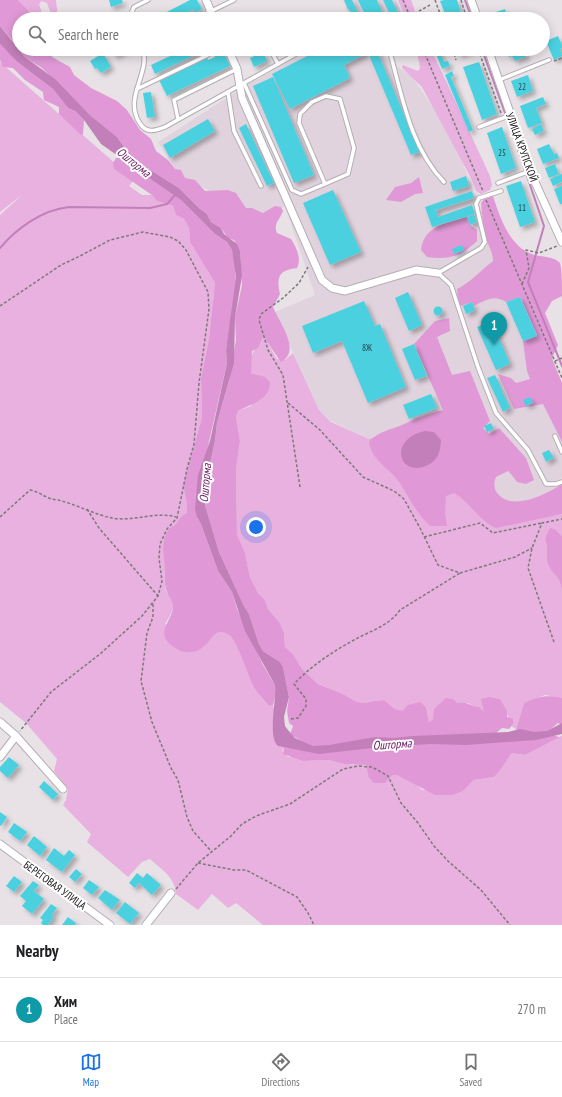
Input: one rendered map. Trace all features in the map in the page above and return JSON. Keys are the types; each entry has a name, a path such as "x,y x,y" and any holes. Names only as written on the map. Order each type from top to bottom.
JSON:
{"street":[{"path":"206,0 211,11"},
{"path":"471,0 475,12"},
{"path":"231,56 242,84 242,98 311,258 326,285 339,291 351,290 416,270 438,273"},
{"name":"УЛИЦА КРУПСКОЙ","path":"490,56 530,171 562,243"},
{"path":"0,722 16,736 63,788"},
{"path":"0,757 16,736"},
{"name":"БЕРЕГОВАЯ УЛИЦА","path":"0,844 110,925"},
{"path":"146,925 171,893"}],"lane":[{"path":"132,12 134,7 148,0"},
{"path":"211,11 234,0"},
{"path":"144,56 144,62 134,98 134,111 137,119 144,129 149,131 155,131 178,119 292,56"},
{"path":"137,88 206,56"},
{"path":"274,56 278,64"},
{"path":"391,56 408,122 434,172 444,182"},
{"path":"499,80 549,60"},
{"path":"178,119 174,100 237,69"},
{"path":"242,84 292,190 301,194 325,184 348,174 354,148 340,99 326,96 312,102 300,114 299,123 325,184"},
{"path":"228,92 234,131 261,186"},
{"path":"478,127 511,115"},
{"path":"498,182 530,171"},
{"path":"501,191 479,198 476,204 485,242 481,248 438,273 451,284 478,367 496,413 528,450 546,484 550,485 562,482"},
{"path":"555,436 562,452"}],"path":[{"path":"403,0 408,12"},
{"path":"435,0 439,12"},
{"path":"461,0 465,12"},
{"path":"418,12 430,5"},
{"path":"426,56 562,378"},
{"path":"455,56 456,60"},
{"path":"480,56 502,118"},
{"path":"0,306 61,265 110,240 143,232 170,237 178,241 186,250 208,292 209,309 194,444 187,469 177,518 167,529 160,544 159,558 162,581 158,596 142,616 100,654 52,692 16,736"},
{"path":"522,284 529,268 526,250 539,253 562,243"},
{"path":"300,486 283,375 268,350 259,320 261,314 283,298 299,283 311,258"},
{"path":"555,361 561,359"},
{"path":"288,403 320,430 363,477 394,491 404,499 438,565 460,573"},
{"path":"0,517 30,490 37,491 51,500 58,500 111,518 141,519 166,514 177,518"},
{"path":"87,509 99,528 158,596"},
{"path":"424,537 480,523 493,533 562,519"},
{"path":"542,523 532,548 528,568 554,642"},
{"path":"291,719 298,718 306,706 306,699 294,684 309,669 353,640 394,619 400,610 460,573 515,557 532,548"},
{"path":"153,603 153,617 147,633 141,681 152,722 170,768 178,780 187,817 193,831 212,852"},
{"path":"171,893 198,863 232,836 242,824 256,816 290,804 343,769 358,766 372,767 388,776 401,803 418,822 434,846 448,861 481,890 510,925"},
{"path":"198,863 234,870 246,870 297,897 308,912 314,925"}],"shaded area":[{"path":"0,0 18,0 30,12 12,12 12,40 0,26"},
{"path":"18,0 56,0 57,12 50,12 47,3 42,1 39,4 42,12 30,12"},
{"path":"343,0 396,0 401,12 348,12"},
{"path":"398,0 411,0 415,12 403,12"},
{"path":"0,44 16,61 53,89 68,108 75,111 84,120 83,134 81,135 59,114 59,107 44,100 43,92 25,80 13,68 3,67 0,60"},
{"path":"52,56 70,67 74,75 91,88 117,101 127,110 140,130 151,139 156,151 168,160 175,169 181,170 185,178 195,180 205,191 228,190 236,193 246,208 252,208 263,213 275,206 281,207 283,211 276,224 276,230 277,233 291,239 299,260 297,268 286,271 280,275 278,283 280,294 273,307 287,336 289,351 287,357 281,362 263,336 258,348 252,351 251,373 265,377 270,382 267,393 259,401 238,411 236,417 240,441 236,470 237,535 245,553 250,577 258,593 265,600 268,609 280,623 284,633 285,647 293,654 302,669 318,684 343,694 357,702 366,703 384,700 395,709 402,711 408,705 420,702 426,707 429,722 433,719 434,709 446,698 453,699 457,703 463,702 479,707 484,712 481,699 490,697 500,699 507,711 507,717 513,719 513,724 509,729 502,728 494,735 514,736 524,703 542,697 552,696 562,698 562,725 558,723 546,733 559,737 562,736 525,755 512,753 494,777 474,780 463,791 452,795 435,795 397,775 392,775 385,783 374,783 369,778 366,765 345,764 329,760 303,761 283,754 284,747 312,752 305,743 290,734 293,726 289,723 287,711 289,697 283,667 280,662 263,651 259,644 249,614 219,552 205,505 207,477 215,441 217,423 229,381 236,340 235,317 242,285 240,251 234,240 228,238 221,228 211,222 207,214 179,188 141,164 124,147 117,137 90,115 42,68 25,57"},
{"path":"299,56 384,56 413,78 437,113 457,148 475,195 562,396 562,513 494,526 443,410 369,439 331,421 319,410 275,312 315,295 285,206 259,223 214,193 179,176 158,142 245,86"},
{"path":"434,56 490,176 492,185 490,190 481,194 476,191 472,180 422,87 403,69 403,65 418,71 420,68 418,57"},
{"path":"0,62 134,180 129,186 142,195 152,195 157,201 173,206 176,215 184,219 189,228 190,242 215,283 209,338 201,378 202,417 183,485 187,504 187,513 181,518 176,527 166,561 166,591 172,600 173,607 165,624 203,647 218,631 227,633 232,638 241,654 253,686 269,706 273,705 275,713 273,732 278,746 284,747 282,751 288,757 295,757 303,761 329,760 353,765 359,764 397,775 415,783 422,790 463,791 474,780 494,777 512,753 525,755 562,736 562,925 263,925 236,903 228,908 212,894 198,910 176,894 170,878 150,859 142,862 128,877 87,842 91,834 63,805 66,800 68,789 54,771 57,759 26,723 0,702 0,215 23,194 0,212"},
{"path":"121,157 182,201 215,234 227,242 232,250 235,264 236,286 226,350 227,363 208,446 197,517 218,571 232,592 237,609 263,665 275,685 276,693 273,705 269,706 252,684 239,651 229,635 224,632 217,633 198,651 191,652 180,651 165,638 165,627 170,617 173,605 165,587 163,554 164,539 169,529 187,513 187,504 183,485 202,417 201,378 209,338 215,283 190,242 189,228 184,219 176,215 173,206 157,201 152,195 114,169 113,163 116,158"},
{"path":"419,177 423,193 415,194 401,202 386,200 395,187 411,183"},
{"path":"493,196 502,222 518,245 525,251 534,255 551,258 560,263 562,274 562,296 552,301 545,313 558,345 552,358 562,383 562,442 543,404 514,409 498,374 511,378 516,383 530,379 527,371 523,341 537,335 520,297 506,302 498,298 494,298 473,306 472,302 461,306 458,302 457,289 493,261 485,235 481,203 484,199"},
{"path":"467,217 470,225 477,230 477,241 465,251 454,256 442,258 427,257 421,250 423,242 432,230 444,223"},
{"path":"449,318 450,331 437,337 452,375 470,371 490,421 483,428 489,434 499,428 526,458 534,480 526,484 517,482 508,471 496,477 494,485 496,492 506,500 522,501 540,496 562,484 562,514 496,528 479,516 465,501 454,493 446,496 445,513 447,526 430,526 417,511 400,483 373,454 369,441 377,435 422,416 443,410 414,344 435,321"},
{"path":"263,335 277,359 285,360 293,353 319,410 331,422 369,439 443,410 494,526 562,514 562,536 556,530 545,539 549,564 560,582 562,591 562,698 545,695 524,703 516,729 511,726 513,724 500,699 490,697 484,712 468,703 460,702 429,722 426,707 420,703 402,712 395,709 384,700 366,703 357,702 343,694 318,684 302,669 293,654 285,647 284,633 280,623 268,609 265,600 258,593 250,577 245,553 237,536 236,470 240,441 236,417 238,411 251,406 259,375 251,373 250,362 251,357"},
{"path":"550,528 556,530 562,536 562,591 560,582 547,561 545,539"}],"water":[{"name":"Ошторма","path":"0,26 12,41 12,56 24,56 55,79 90,115 117,137 124,147 141,164 179,188 207,214 211,222 221,228 224,234 237,244 240,251 242,276 235,317 234,363 217,423 215,441 207,477 205,505 219,552 249,614 259,644 263,651 280,662 283,667 289,697 284,717 285,726 288,730 295,738 313,746 329,745 375,737 394,738 508,732 520,729 534,732 547,731 562,723 562,734 536,740 466,745 431,744 381,747 319,754 278,746 273,734 275,685 245,631 232,592 218,571 195,509 198,475 210,441 227,363 226,350 236,277 232,250 227,242 215,234 182,201 101,144 84,120 75,111 68,108 53,89 16,61 0,44"},
{"path":"425,431 434,432 441,440 437,458 428,465 418,468 410,467 404,463 401,456 402,449 405,442 413,435"}],"building":[{"path":"109,0 122,0 123,3 111,7"},
{"path":"190,0 197,0 202,9 197,12 194,12 193,9 188,12 167,12"},
{"path":"344,0 352,0 358,12 351,12"},
{"path":"358,0 377,0 382,12 364,12"},
{"path":"383,0 392,0 398,12 389,12"},
{"path":"457,0 461,12 444,12 440,1"},
{"path":"505,9 506,12 496,12"},
{"path":"558,36 562,45 562,48 560,49 562,56 554,60 550,50 550,39"},
{"path":"98,56 105,56 111,67 101,73 97,68 95,69 90,61"},
{"path":"170,56 193,56 155,74 151,65"},
{"path":"225,56 230,66 167,96 159,80 207,57 208,60 215,57"},
{"path":"254,56 265,56 267,61 254,67 250,58"},
{"path":"307,56 361,56 344,65 350,78 290,109 272,74"},
{"path":"369,56 379,56 420,152 411,155"},
{"path":"437,56 442,56 444,62 448,61 450,66 442,69"},
{"path":"512,56 527,56 515,61"},
{"path":"479,62 497,114 482,120 463,67"},
{"path":"452,71 454,76 451,77 473,130 469,132 445,75"},
{"path":"528,75 533,91 517,97 511,81"},
{"path":"273,77 314,175 294,183 253,86"},
{"path":"151,92 155,117 147,118 143,93"},
{"path":"543,97 546,104 536,108 542,123 528,128 520,106"},
{"path":"208,119 215,131 170,158 163,145"},
{"path":"246,124 274,183 267,186 239,128"},
{"path":"541,124 544,131 535,135 532,129"},
{"path":"502,127 516,168 501,174 487,133"},
{"path":"549,144 554,154 557,153 559,158 543,164 537,149"},
{"path":"555,164 559,174 549,178 545,168"},
{"path":"562,174 562,182 553,186 550,179"},
{"path":"466,176 469,186 453,191 450,182"},
{"path":"521,181 535,222 520,227 506,186"},
{"path":"562,186 562,204 560,204 554,189"},
{"path":"333,190 361,252 330,265 303,203"},
{"path":"472,191 474,198 436,210 438,217 472,205 475,214 432,227 425,207"},
{"path":"474,215 477,222 470,225 467,217"},
{"path":"462,245 464,250 454,254 452,249"},
{"path":"408,292 422,325 409,331 395,298"},
{"path":"520,297 537,336 523,341 506,302"},
{"path":"364,301 375,326 380,324 406,387 368,403 342,341 313,353 302,326"},
{"path":"472,302 475,310 466,314 463,306"},
{"path":"438,306 443,311 438,316 433,311"},
{"path":"492,321 510,364 496,370 477,327"},
{"path":"414,344 427,376 415,380 402,349"},
{"path":"495,375 510,408 503,412 487,378"},
{"path":"431,394 437,408 409,419 403,405"},
{"path":"530,397 533,403 526,406 523,400"},
{"path":"491,423 494,429 487,432 484,426"},
{"path":"549,450 554,458 546,462 542,453"},
{"path":"9,757 19,765 8,778 0,771 0,767"},
{"path":"44,781 58,794 53,800 39,787"},
{"path":"0,812 7,817 1,826 0,825"},
{"path":"14,823 27,832 20,841 8,832"},
{"path":"34,836 47,847 40,856 27,845"},
{"path":"54,848 64,856 69,850 75,855 62,872 46,860"},
{"path":"76,869 82,874 75,882 69,877"},
{"path":"137,873 143,878 147,873 161,885 152,895 139,883 135,888 129,883"},
{"path":"14,876 22,882 14,892 6,886"},
{"path":"89,880 99,887 92,895 83,888"},
{"path":"33,881 39,885 34,891 44,899 32,914 22,906 26,901 20,896"},
{"path":"105,890 120,900 112,910 98,898"},
{"path":"125,902 139,913 130,924 116,913"},
{"path":"51,904 57,908 52,914 54,916 48,925 43,925 41,923 43,920 40,918"},
{"path":"68,917 76,923 75,925 62,925"}],"waterway":[{"path":"465,0 469,12"},
{"path":"484,56 505,113"},
{"path":"507,118 525,170"},
{"path":"527,176 544,226 528,282 562,366"},
{"path":"0,248 22,227 49,212 69,207 150,208 167,204 176,194"}],"place":[{"name":"Хим","path":"494,345"}]}
